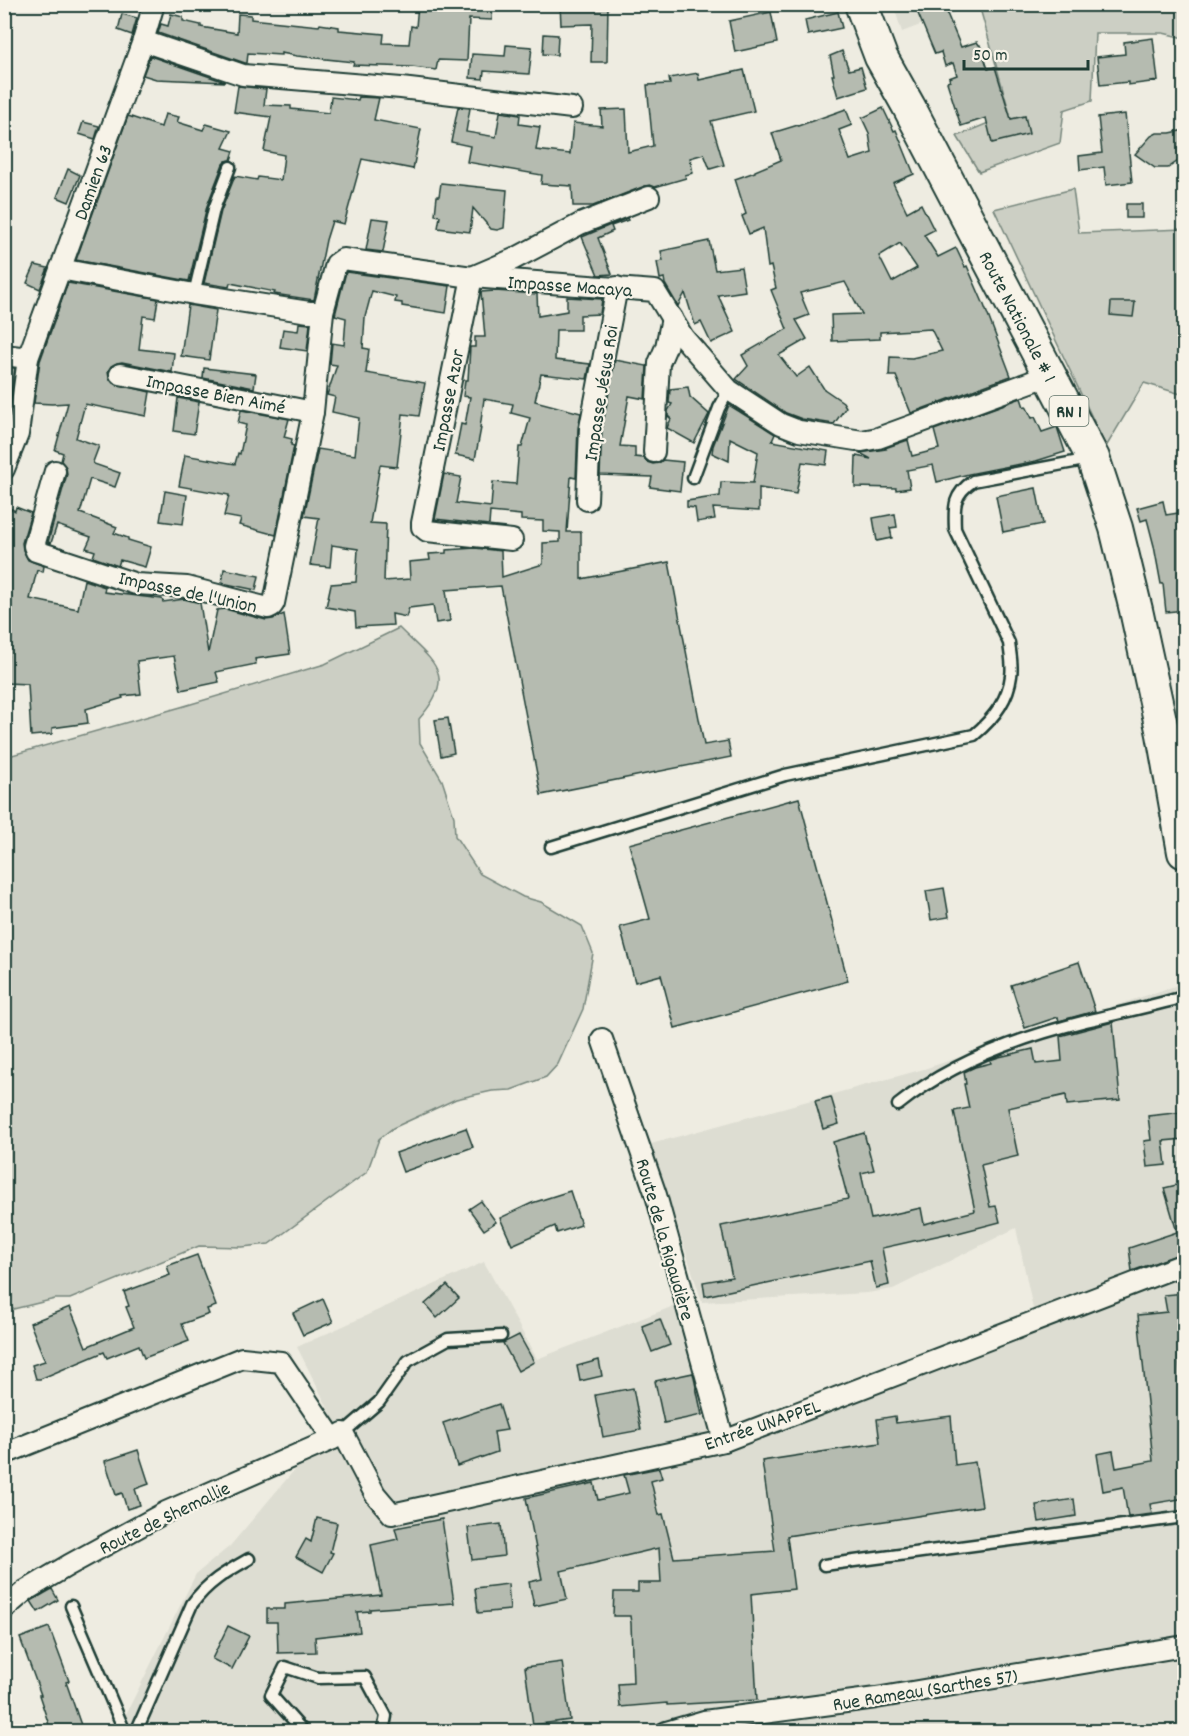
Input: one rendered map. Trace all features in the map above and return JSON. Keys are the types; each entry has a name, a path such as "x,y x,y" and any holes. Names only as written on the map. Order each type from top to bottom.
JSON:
{"main road":[{"name":"Route Nationale # 1","path":"861,4 881,57 1093,458 1116,528 1136,610 1185,852"}],"street":[{"name":"Damien 63","path":"4,469 18,434 28,358 143,41 154,4"},
{"path":"143,41 243,75 401,88 572,108"},
{"path":"472,278 580,225 649,197"},
{"name":"Impasse Macaya","path":"323,312 336,264 343,259 472,278 655,291 683,337 729,390 782,424 799,431 862,441 878,438 1050,375"},
{"path":"60,269 194,294 309,312 323,312"},
{"name":"Impasse Azor","path":"472,278 422,527 427,531 512,540"},
{"name":"Impasse Jésus Roi","path":"587,500 590,428 617,287"},
{"name":"Impasse de l'Union","path":"54,471 34,546 36,551 136,584 186,587 268,608 272,606 313,412 323,312"},
{"path":"654,452 659,363 666,347 672,318"},
{"path":"4,355 28,358"},
{"name":"Impasse Bien Aimé","path":"120,374 313,412"},
{"name":"Route de la Rigaudière","path":"602,1039 656,1195 724,1441"},
{"name":"Entrée UNAPPEL","path":"4,1454 242,1358 281,1362 363,1470 375,1494 392,1514 724,1441 1185,1264"},
{"name":"Route de Shemallie","path":"4,1609 25,1591 166,1512 338,1436"},
{"name":"Rue Rameau (Sarthes 57)","path":"666,1731 704,1721 876,1698 1185,1646"}],"lane":[{"path":"194,294 214,209 230,167"},
{"path":"693,478 719,408 729,390"},
{"path":"551,847 785,775 974,735 988,724 1002,705 1011,677 1012,663 1009,643 955,529 954,508 957,496 973,481 1093,458"},
{"path":"898,1105 918,1089 995,1049 1084,1021 1185,997"},
{"path":"338,1436 379,1402 408,1361 448,1339 501,1336"},
{"path":"824,1565 1185,1516"},
{"path":"136,1731 192,1604 216,1578 249,1559"},
{"path":"71,1606 125,1731"},
{"path":"304,1731 271,1695 285,1667 318,1678 365,1677 386,1716 383,1731"}],"shaded area":[{"path":"893,4 973,5 902,32"},
{"path":"979,5 1184,5 1184,38 1163,33 1095,33 1092,101 1064,110 1060,143 979,172 957,136 1010,114"},
{"path":"1073,189 1079,233 1184,229 1184,395 1144,383 1106,447 994,209"},
{"path":"399,628 422,650 437,669 438,691 419,719 420,743 442,780 454,817 455,836 480,874 523,897 541,902 582,926 593,953 583,1009 558,1064 546,1077 511,1090 492,1091 456,1099 393,1128 379,1139 367,1172 269,1244 242,1247 199,1246 70,1299 55,1299 5,1311 5,757 325,664"},
{"path":"1184,983 1184,1731 117,1732 196,1574 230,1546 307,1455 331,1414 297,1347 484,1262 537,1359 679,1304 720,1455 1032,1335 1033,1309 1016,1228 893,1289 867,1293 702,1302 651,1144 924,1069"}],"building":[{"path":"418,4 493,4 492,20 469,19 467,61 438,60 436,70 353,65 354,62 281,53 281,55 248,53 247,63 245,63 158,33 161,24 168,26 171,14 183,17 183,21 201,25 201,27 237,33 238,14 251,15 251,19 319,26 320,24 339,27 339,30 384,34 383,43 409,44 411,26 416,27"},
{"path":"560,4 608,4 607,62 591,62 592,24 561,25"},
{"path":"914,4 943,4 961,47 977,42 980,45 988,69 995,67 1011,119 1025,116 1029,134 992,143 986,118 961,126 947,82 950,81 949,78 957,75 953,63 945,66 941,52 935,54"},
{"path":"771,12 777,43 735,52 729,21"},
{"path":"838,12 842,28 808,35 805,20"},
{"path":"122,14 137,18 132,35 118,30"},
{"path":"544,34 558,35 557,55 543,54"},
{"path":"1153,38 1158,81 1128,85 1128,82 1100,85 1097,57 1125,54 1124,42"},
{"path":"506,45 532,47 529,74 484,71 483,79 470,78 472,54 505,56"},
{"path":"842,51 849,70 861,67 867,88 838,97 830,56"},
{"path":"150,56 225,82 156,79 143,75"},
{"path":"744,70 754,111 711,121 724,165 710,169 704,154 690,158 693,173 685,175 686,178 655,187 645,186 593,206 573,206 572,186 541,184 542,175 467,162 470,146 451,142 458,107 470,108 466,132 496,137 500,112 520,115 519,124 540,127 536,150 570,154 573,123 602,126 601,110 626,109 628,152 653,146 647,85 670,84 669,78 698,73 699,80"},
{"path":"238,86 266,89 264,105 291,106 291,109 329,113 331,97 358,100 359,97 379,98 374,120 421,129 413,169 362,159 344,224 332,221 314,300 274,294 275,292 230,283 229,287 204,283 221,211 235,176 257,180 258,177 281,180 284,155 264,151 271,117 234,112"},
{"path":"883,108 894,131 896,130 914,174 893,183 907,212 921,204 934,230 924,235 938,257 956,248 965,267 967,266 984,305 1011,376 911,413 896,376 889,376 890,357 912,358 942,351 931,329 880,332 880,339 832,341 831,315 862,314 845,282 800,293 809,315 796,320 807,339 779,355 796,377 810,367 824,389 843,402 846,407 834,424 802,419 786,413 736,379 748,366 742,355 787,329 771,290 776,288 771,266 768,267 763,228 749,234 742,216 746,214 735,179 781,160 772,133 846,109 852,125 839,130 850,160 872,153 869,133 862,118","holes":["900,243 917,268 892,282 879,256"]},
{"path":"165,114 179,117 177,122 203,130 206,124 231,131 223,148 234,151 231,160 223,164 207,206 189,281 76,260 128,116 161,127"},
{"path":"1125,114 1132,182 1106,185 1104,167 1080,170 1079,156 1102,153 1098,117"},
{"path":"83,122 99,126 95,139 79,134"},
{"path":"1185,130 1185,143 1181,144 1178,161 1168,168 1155,168 1135,154 1151,136 1157,133"},
{"path":"68,169 80,175 69,202 57,197"},
{"path":"441,183 507,190 504,228 491,229 473,208 470,232 438,228 440,216 435,215"},
{"path":"1126,204 1142,204 1142,218 1126,218"},
{"path":"372,218 389,220 383,252 366,250"},
{"path":"627,218 628,220 611,226 613,231 598,238 612,274 598,275 582,237"},
{"path":"709,241 715,270 741,267 745,291 718,295 735,332 711,343 701,322 695,325 685,293 678,306 664,278 660,279 657,262 663,261 661,251"},
{"path":"35,265 48,268 40,289 27,283"},
{"path":"346,272 450,286 446,313 402,306 402,303 395,302 396,297 372,291 365,317 363,348 369,349 366,373 425,383 419,416 403,414 397,467 380,465 370,523 386,524 384,581 410,579 409,562 430,560 429,554 446,553 446,550 475,548 501,551 502,577 543,564 543,543 560,542 560,532 543,531 543,521 521,520 521,515 490,512 489,525 435,519 444,474 461,477 456,503 491,507 493,482 516,484 519,447 522,447 530,418 511,413 513,404 484,399 475,459 455,455 461,424 465,425 470,397 463,396 465,380 468,380 470,347 475,347 475,337 485,337 481,292 537,294 538,316 567,311 567,297 602,299 600,314 580,315 580,330 556,330 555,360 590,364 587,379 541,374 535,401 581,413 578,428 576,478 571,477 567,532 581,532 581,579 669,562 704,745 728,741 731,757 541,795 501,586 446,590 450,621 436,623 433,605 409,608 406,617 392,614 393,625 356,627 355,612 326,607 331,584 356,582 358,549 332,545 330,567 310,565 319,518 304,516 318,449 355,455 359,418 332,412 335,397 327,395 337,365 330,364 332,343 344,345 346,318 335,315"},
{"path":"68,283 158,299 155,318 143,316 139,349 174,353 172,372 122,362 111,366 108,371 113,383 150,392 146,416 85,404 76,438 99,446 94,464 120,473 115,487 90,479 80,513 117,527 114,533 128,540 151,547 145,567 120,560 118,566 93,557 95,551 86,548 91,537 57,525 51,543 48,542 67,474 66,467 61,461 63,453 55,450 68,403 34,403 40,361"},
{"path":"1111,302 1135,302 1133,317 1110,315"},
{"path":"188,305 216,310 209,360 181,356"},
{"path":"299,323 310,324 307,351 280,347 283,329 298,331"},
{"path":"615,360 647,366 645,399 629,396 620,446 635,447 635,457 644,458 653,464 663,460 683,462 680,491 650,487 652,477 600,475 602,429"},
{"path":"7,367 15,368 9,407 4,407"},
{"path":"204,368 256,374 254,388 203,378"},
{"path":"688,387 690,397 709,414 694,443 667,428 671,419 668,416 672,404 669,403 670,389"},
{"path":"178,398 199,402 194,434 174,431"},
{"path":"1021,398 1024,407 1026,406 1032,418 1035,417 1042,432 1057,427 1065,452 1036,461 937,482 933,465 907,470 910,488 896,490 896,488 855,487 856,456 871,459 860,453 886,449 908,440 912,456 939,449 934,430"},
{"path":"729,405 775,434 772,441 828,451 826,465 802,462 796,494 759,488 759,511 713,508 715,519 697,522 695,508 687,507 687,501 720,496 721,482 753,483 758,452 730,438 729,461 712,453"},
{"path":"241,410 289,419 284,437 292,439 291,445 294,446 276,535 239,525 241,519 224,516 229,495 179,486 185,455 235,464 238,453 240,454 246,425 238,423"},
{"path":"1036,488 1043,524 1003,532 996,496"},
{"path":"165,491 187,495 183,524 160,521"},
{"path":"1163,501 1166,515 1185,512 1185,610 1166,612 1163,584 1161,584 1147,519 1141,521 1137,508"},
{"path":"4,505 15,511 16,507 31,513 22,543 23,550 28,560 44,566 43,572 37,570 30,599 78,609 84,580 105,587 104,592 162,599 163,602 184,599 200,603 208,653 217,610 225,609 266,620 284,614 290,654 255,659 256,664 216,672 219,682 181,690 174,656 137,661 141,694 122,696 123,698 86,709 88,723 52,728 52,734 31,736 28,684 6,683 8,651 4,651"},
{"path":"895,514 897,527 890,528 892,538 877,541 873,518"},
{"path":"224,569 259,576 256,590 222,583"},
{"path":"448,718 454,753 441,756 435,720"},
{"path":"799,798 848,981 675,1028 661,975 635,982 620,927 650,919 629,844"},
{"path":"944,888 949,917 931,920 926,891"},
{"path":"1079,962 1095,1011 1059,1021 1058,1017 1025,1028 1011,985"},
{"path":"1113,1022 1120,1100 1067,1105 1066,1095 1008,1108 1018,1156 981,1165 990,1207 996,1206 1000,1222 950,1235 950,1233 882,1248 889,1285 876,1288 870,1261 705,1296 703,1282 732,1277 721,1226 848,1199 833,1142 864,1133 874,1170 861,1173 871,1219 921,1208 924,1224 975,1211 954,1111 969,1108 964,1072 991,1063 990,1060 999,1057 1033,1049 1036,1064 1062,1061 1060,1036"},
{"path":"831,1097 839,1124 823,1129 815,1101"},
{"path":"1183,1112 1185,1139 1163,1141 1166,1165 1147,1167 1144,1141 1151,1140 1148,1116"},
{"path":"466,1128 473,1147 403,1172 396,1153"},
{"path":"1181,1184 1185,1195 1185,1252 1132,1271 1129,1248 1177,1232 1164,1188"},
{"path":"570,1191 581,1225 557,1233 555,1226 512,1245 500,1218 532,1203"},
{"path":"481,1201 496,1222 484,1230 469,1209"},
{"path":"197,1255 216,1306 207,1309 209,1314 182,1324 189,1341 144,1358 139,1345 107,1358 104,1352 36,1379 32,1365 45,1361 30,1323 70,1307 86,1347 134,1327 126,1307 129,1306 124,1292 170,1275 167,1266"},
{"path":"447,1285 459,1298 437,1318 425,1304"},
{"path":"1185,1293 1185,1356 1179,1357 1185,1406 1185,1498 1150,1504 1152,1514 1128,1517 1123,1487 1103,1491 1097,1454 1113,1451 1116,1468 1153,1461 1138,1315 1167,1312 1164,1295"},
{"path":"323,1299 333,1322 303,1335 293,1313"},
{"path":"660,1319 670,1345 652,1352 642,1326"},
{"path":"519,1335 534,1362 518,1371 503,1343"},
{"path":"599,1360 602,1376 580,1381 577,1366"},
{"path":"693,1373 702,1415 664,1423 655,1381"},
{"path":"633,1388 641,1430 603,1437 595,1395"},
{"path":"499,1404 507,1430 494,1432 497,1452 457,1466 443,1423"},
{"path":"895,1416 896,1423 951,1416 955,1465 975,1462 982,1506 787,1536 794,1589 751,1594 757,1700 620,1707 618,1684 633,1683 631,1623 630,1616 613,1616 614,1592 638,1592 638,1583 661,1583 659,1548 561,1571 567,1599 534,1606 529,1582 542,1579 526,1498 594,1483 598,1500 629,1493 624,1475 659,1468 662,1478 651,1481 659,1515 663,1514 674,1558 775,1551 762,1461 880,1443 877,1419"},
{"path":"138,1450 149,1484 135,1489 140,1505 127,1509 122,1493 116,1495 105,1461"},
{"path":"1074,1499 1076,1516 1039,1522 1036,1505"},
{"path":"317,1518 337,1523 330,1552 333,1553 323,1572 296,1557 306,1539 311,1542"},
{"path":"442,1519 454,1603 357,1612 360,1632 315,1637 316,1652 278,1653 277,1622 267,1622 267,1609 285,1609 285,1604 381,1595 371,1545 398,1539 395,1528"},
{"path":"501,1524 504,1556 472,1560 468,1528"},
{"path":"508,1584 510,1610 478,1613 475,1588"},
{"path":"52,1589 58,1600 38,1612 31,1601"},
{"path":"228,1626 249,1636 232,1669 212,1659"},
{"path":"49,1627 69,1681 66,1682 83,1731 51,1731 39,1695 41,1695 20,1638"},
{"path":"562,1662 570,1720 533,1725 525,1667"}]}
